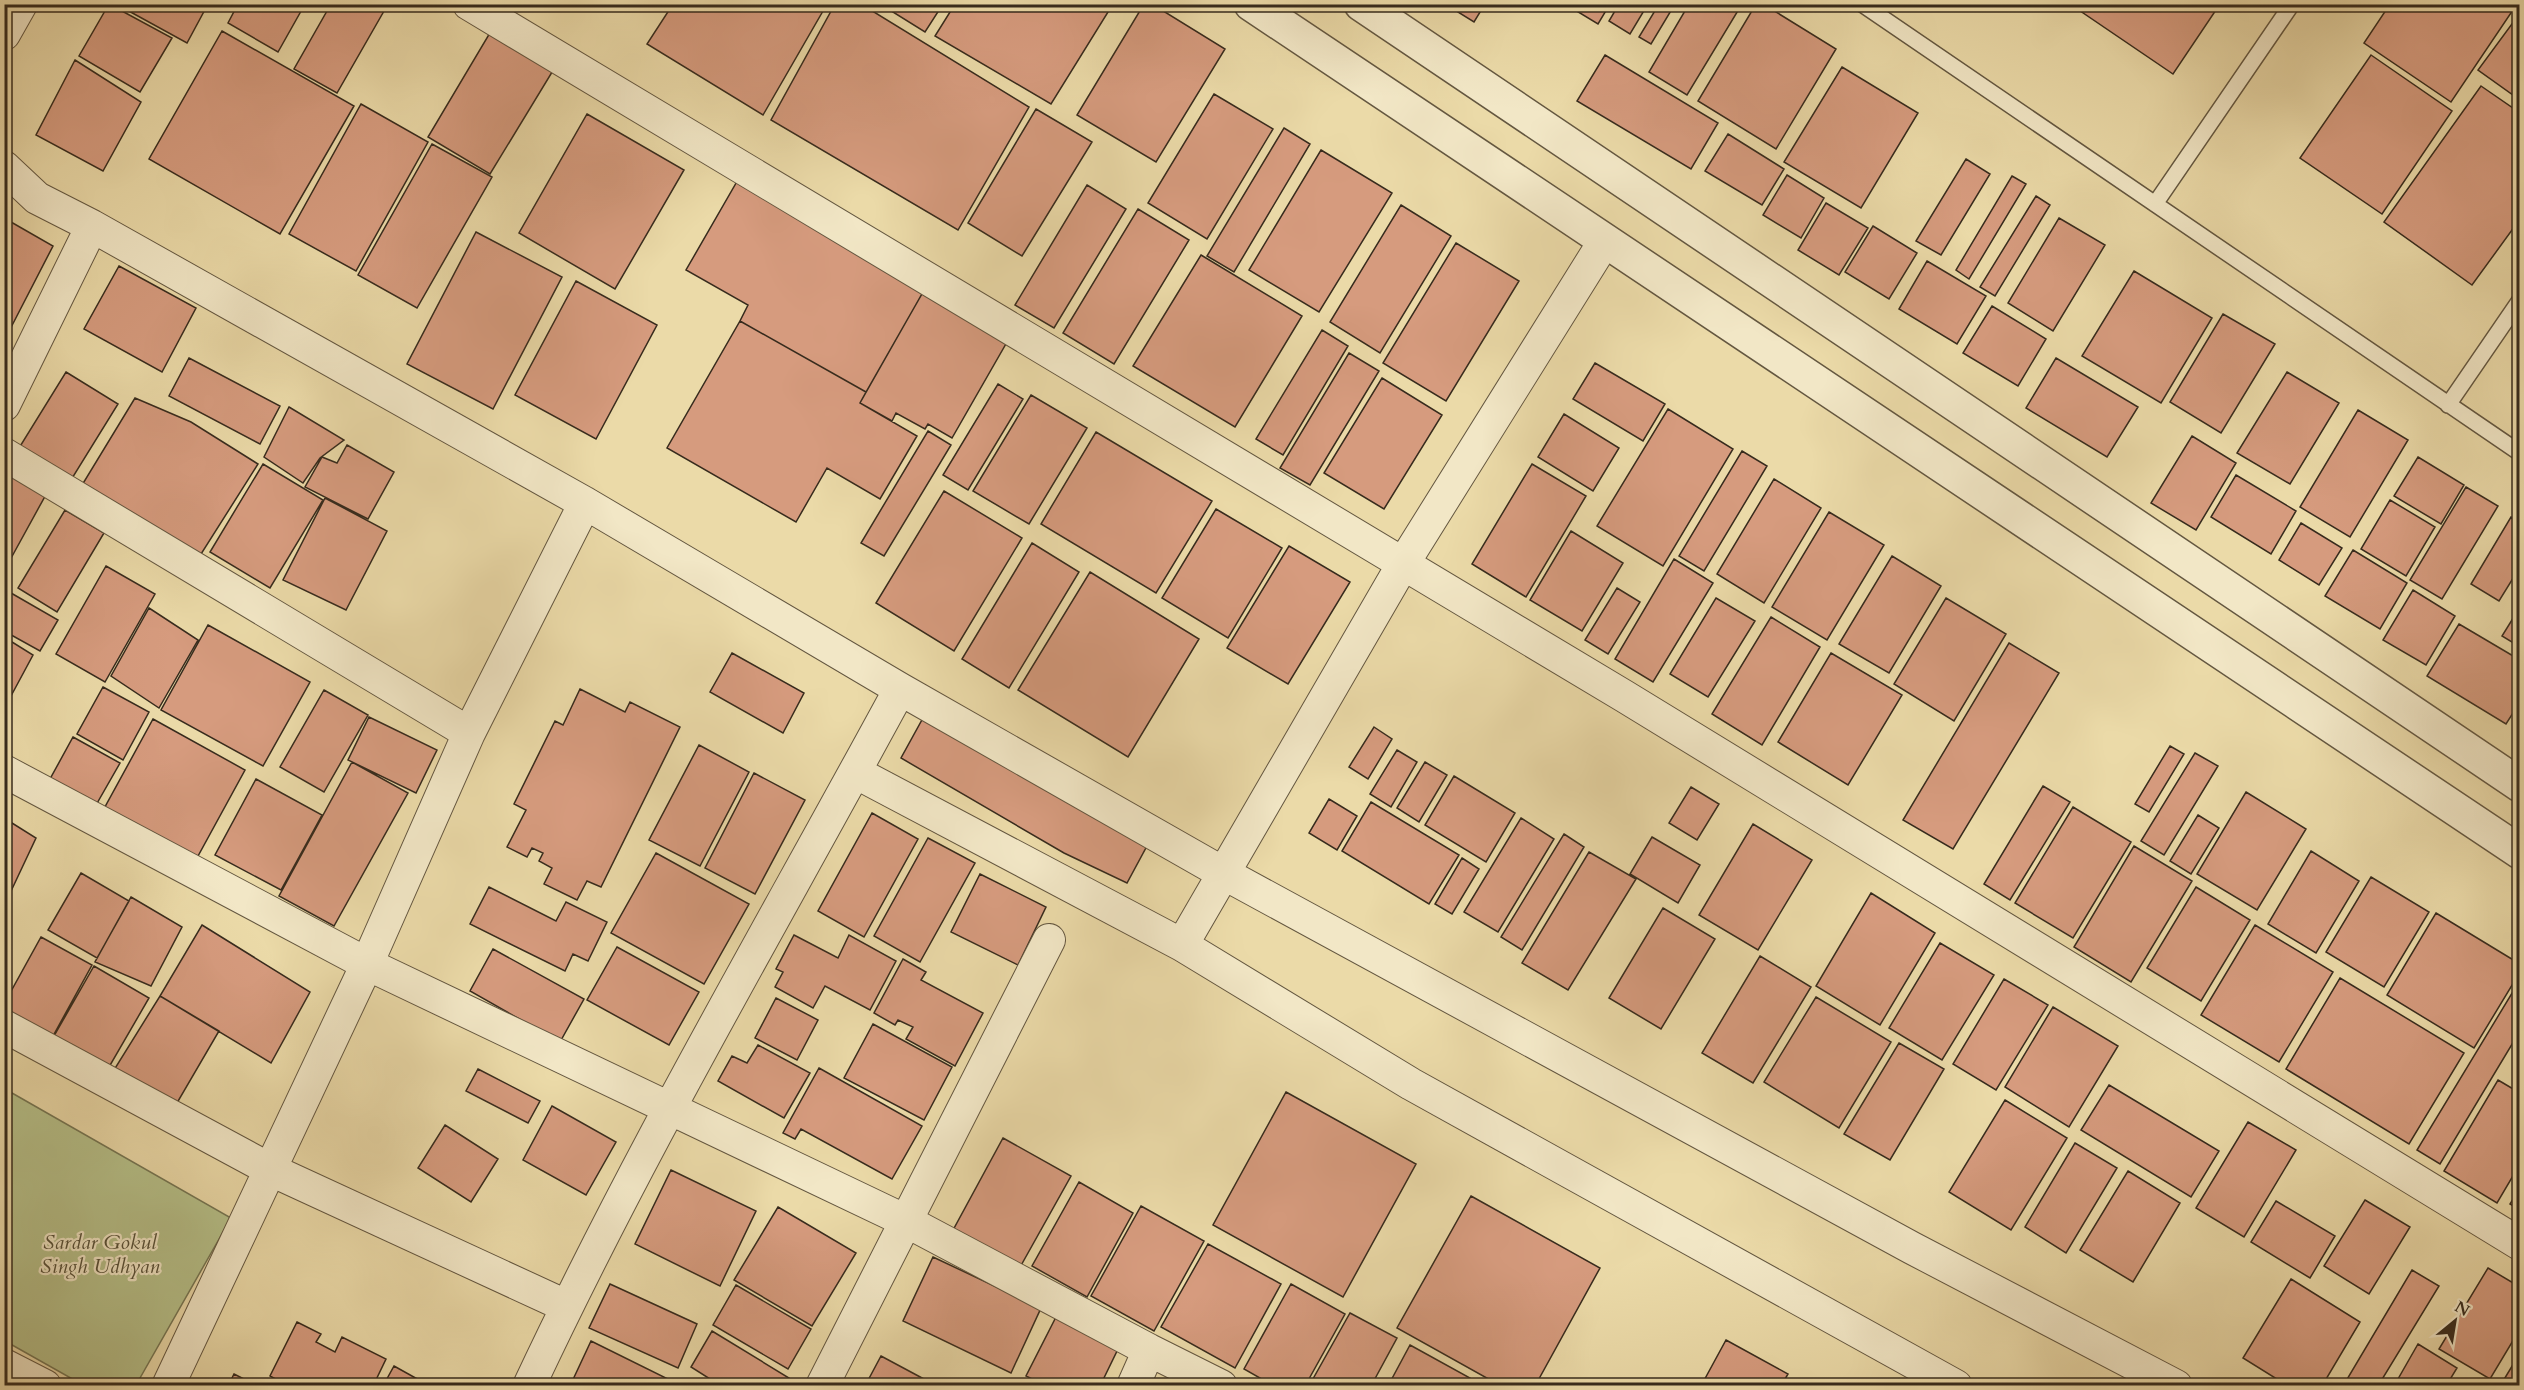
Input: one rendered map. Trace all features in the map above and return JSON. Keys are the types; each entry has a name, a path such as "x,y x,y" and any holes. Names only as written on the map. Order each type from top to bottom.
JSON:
{"street":[{"path":"4,34 21,4"},
{"path":"469,4 1624,696 2520,1245"},
{"path":"1251,4 2520,852"},
{"path":"1361,4 2520,785"},
{"path":"4,167 37,198 92,226 585,503 900,689 1223,873 1912,1248 2176,1386"},
{"path":"4,405 92,226"},
{"path":"1182,945 1403,564 1604,242"},
{"path":"4,454 469,733"},
{"path":"168,1386 367,964 469,733 585,503"},
{"path":"529,1386 567,1306 670,1107 900,689"},
{"path":"4,771 367,964 906,1221 1221,1386"},
{"path":"855,772 1182,945 1411,1083 1956,1386"},
{"path":"822,1386 1049,940"},
{"path":"4,1026 271,1170 567,1306"},
{"path":"1133,1386 1149,1350"},
{"path":"4,1365 45,1386"}],"lane":[{"path":"1862,4 1882,10 2155,204 2520,453"},
{"path":"2155,204 2292,4"},
{"path":"2448,405 2520,300"}],"green space":[{"name":"Sardar Gokul Singh Udhyan","path":"5,1089 231,1218 136,1385 83,1385 5,1341"}],"building":[{"path":"109,4 172,38 140,92 79,56"},
{"path":"116,4 208,4 187,43"},
{"path":"238,4 305,4 278,52 228,23"},
{"path":"331,4 388,4 337,93 294,69"},
{"path":"673,4 827,4 763,115 647,44"},
{"path":"835,4 861,4 1029,107 958,230 771,120"},
{"path":"880,4 943,4 925,32"},
{"path":"955,4 1113,4 1051,104 935,36"},
{"path":"1144,4 1152,4 1225,49 1156,162 1077,115"},
{"path":"1445,4 1485,4 1474,22"},
{"path":"1565,4 1610,4 1598,24"},
{"path":"1619,4 1648,4 1630,34 1609,21"},
{"path":"1659,4 1675,4 1651,44 1639,37"},
{"path":"1689,4 1742,4 1687,95 1649,72"},
{"path":"1756,4 1763,4 1836,49 1776,149 1698,101"},
{"path":"2070,4 2220,4 2173,74"},
{"path":"2390,4 2517,4 2451,102 2364,43"},
{"path":"2520,13 2520,100 2478,70"},
{"path":"494,26 557,64 490,174 428,137"},
{"path":"222,31 354,106 280,234 149,159"},
{"path":"1605,55 1718,123 1691,169 1577,101"},
{"path":"2371,55 2452,111 2382,214 2300,158"},
{"path":"75,60 141,102 103,171 36,135"},
{"path":"1842,67 1918,113 1861,208 1784,162"},
{"path":"2481,86 2520,113 2520,219 2472,285 2384,222"},
{"path":"1214,94 1273,129 1207,239 1148,203"},
{"path":"361,104 428,142 356,271 289,234"},
{"path":"1036,109 1092,142 1022,256 968,223"},
{"path":"587,114 684,170 615,289 519,233"},
{"path":"1284,128 1310,144 1234,272 1207,256"},
{"path":"1728,134 1784,169 1762,205 1705,171"},
{"path":"432,144 492,177 417,308 358,275"},
{"path":"1321,150 1392,193 1319,312 1249,270"},
{"path":"1966,159 1990,174 1941,255 1916,241"},
{"path":"1787,175 1824,198 1801,238 1763,215"},
{"path":"2012,176 2026,184 1969,279 1956,270"},
{"path":"739,178 927,285 866,392 740,321 748,305 686,270"},
{"path":"1087,185 1126,209 1054,328 1015,305"},
{"path":"2036,196 2050,205 1995,296 1980,287"},
{"path":"1826,203 1868,228 1839,275 1798,250"},
{"path":"1401,205 1451,236 1380,353 1330,322"},
{"path":"1138,209 1189,240 1114,364 1063,333"},
{"path":"4,218 53,246 4,341"},
{"path":"2059,218 2105,245 2053,331 2008,303"},
{"path":"1873,226 1917,253 1889,299 1845,272"},
{"path":"476,232 562,277 493,409 407,364"},
{"path":"1456,243 1519,281 1446,401 1383,363"},
{"path":"1201,255 1302,316 1235,427 1133,366"},
{"path":"1927,261 1986,296 1957,344 1899,309"},
{"path":"119,266 196,308 162,372 84,329"},
{"path":"2134,271 2212,318 2161,403 2082,356"},
{"path":"576,281 657,325 596,439 515,395"},
{"path":"927,285 1011,335 952,438 928,424 925,429 896,413 892,421 860,403"},
{"path":"1992,306 2046,339 2018,386 1963,353"},
{"path":"2223,314 2275,344 2221,433 2170,402"},
{"path":"740,321 866,392 860,403 917,436 880,499 827,468 796,522 667,448"},
{"path":"1322,330 1348,346 1283,455 1256,439"},
{"path":"1349,353 1379,371 1310,485 1280,468"},
{"path":"189,358 280,406 260,444 169,396"},
{"path":"2056,358 2138,407 2107,457 2026,408"},
{"path":"1595,363 1665,404 1643,441 1573,399"},
{"path":"66,372 118,404 71,480 19,448"},
{"path":"2287,372 2339,403 2290,484 2237,453"},
{"path":"1382,378 1442,415 1384,509 1324,473"},
{"path":"998,384 1023,399 968,490 943,475"},
{"path":"1031,395 1087,428 1029,524 973,491"},
{"path":"135,398 191,422 258,464 196,562 79,490"},
{"path":"289,407 344,440 320,458 303,483 264,457"},
{"path":"1668,409 1733,449 1663,566 1597,526"},
{"path":"2358,410 2408,440 2350,537 2300,507"},
{"path":"1564,414 1619,448 1593,491 1538,457"},
{"path":"928,431 951,445 884,556 861,543"},
{"path":"1096,432 1212,501 1156,593 1041,524"},
{"path":"2192,436 2236,463 2196,530 2151,503"},
{"path":"347,445 394,472 368,519 305,487 322,457 337,463"},
{"path":"1742,451 1767,466 1704,571 1679,556"},
{"path":"2418,457 2464,485 2441,524 2394,496"},
{"path":"263,464 323,500 270,588 210,552"},
{"path":"1532,464 1586,496 1526,597 1472,564"},
{"path":"4,470 49,489 4,571"},
{"path":"2236,475 2296,511 2271,554 2211,517"},
{"path":"1774,479 1821,508 1764,603 1717,574"},
{"path":"2466,487 2498,506 2442,599 2410,580"},
{"path":"944,491 1022,538 954,651 876,603"},
{"path":"325,498 387,531 346,610 283,580"},
{"path":"2390,500 2435,527 2406,576 2361,549"},
{"path":"1216,509 1282,548 1228,638 1162,598"},
{"path":"65,510 104,533 57,612 18,588"},
{"path":"1829,512 1884,545 1827,640 1772,607"},
{"path":"2511,517 2520,522 2520,567 2499,601 2471,584"},
{"path":"2301,523 2342,548 2319,585 2279,560"},
{"path":"1571,531 1623,563 1582,631 1530,600"},
{"path":"1032,543 1079,572 1009,688 962,659"},
{"path":"1289,546 1350,582 1288,684 1227,648"},
{"path":"2353,550 2407,583 2380,629 2325,596"},
{"path":"1892,556 1941,586 1889,673 1839,644"},
{"path":"1674,559 1713,583 1653,682 1615,659"},
{"path":"106,566 155,594 105,682 56,654"},
{"path":"1090,572 1199,639 1128,757 1018,690"},
{"path":"1617,588 1640,602 1608,654 1585,640"},
{"path":"2413,590 2455,616 2426,665 2383,640"},
{"path":"11,593 58,620 40,651 4,631 4,606"},
{"path":"1716,598 1755,621 1708,697 1670,674"},
{"path":"1946,598 2006,634 1954,721 1894,684"},
{"path":"2520,607 2520,647 2502,636"},
{"path":"149,608 198,640 159,708 111,676"},
{"path":"1771,617 1820,647 1762,745 1712,714"},
{"path":"2459,624 2520,660 2520,702 2506,724 2427,676"},
{"path":"208,625 310,682 263,766 161,710"},
{"path":"4,637 33,655 4,709"},
{"path":"2009,643 2059,673 1953,849 1903,820"},
{"path":"732,653 804,693 783,733 710,692"},
{"path":"1831,653 1902,695 1848,785 1778,742"},
{"path":"103,687 149,712 123,760 77,734"},
{"path":"580,689 625,712 630,702 680,727 601,887 587,881 577,900 544,884 552,868 539,861 543,853 532,848 527,857 507,847 526,810 514,804 555,721 563,725"},
{"path":"324,690 368,715 324,792 280,767"},
{"path":"369,717 437,750 416,793 348,760"},
{"path":"923,718 1148,844 1127,883 1064,853 901,758"},
{"path":"153,719 245,770 192,867 100,816"},
{"path":"1374,727 1392,739 1368,779 1349,767"},
{"path":"73,737 120,763 96,805 50,779"},
{"path":"699,745 749,772 700,866 649,840"},
{"path":"2170,746 2184,754 2149,812 2135,804"},
{"path":"1397,750 1417,762 1391,807 1370,794"},
{"path":"2195,753 2218,766 2164,855 2141,841"},
{"path":"352,762 408,793 334,926 279,896"},
{"path":"1425,762 1447,775 1419,822 1397,808"},
{"path":"754,773 805,800 755,894 705,868"},
{"path":"1454,776 1515,813 1486,862 1425,825"},
{"path":"256,779 322,815 281,890 215,855"},
{"path":"2043,786 2070,802 2010,900 1984,884"},
{"path":"1691,787 1719,804 1697,840 1669,823"},
{"path":"2246,792 2306,829 2257,910 2197,874"},
{"path":"1329,799 1357,816 1337,850 1309,833"},
{"path":"1371,802 1459,855 1429,904 1342,851"},
{"path":"2073,807 2131,842 2073,938 2015,903"},
{"path":"872,813 918,839 864,937 818,911"},
{"path":"2198,815 2219,828 2191,874 2170,861"},
{"path":"4,818 36,838 4,906"},
{"path":"1521,818 1554,839 1498,932 1464,912"},
{"path":"1753,824 1812,860 1758,950 1699,915"},
{"path":"1564,834 1584,847 1522,950 1501,937"},
{"path":"1652,837 1700,865 1678,903 1630,874"},
{"path":"928,838 975,863 920,962 874,936"},
{"path":"2134,846 2192,881 2131,982 2074,947"},
{"path":"2311,851 2359,881 2316,953 2268,924"},
{"path":"1589,852 1636,879 1568,990 1522,963"},
{"path":"656,853 749,904 704,984 611,933"},
{"path":"1462,858 1479,869 1452,914 1435,904"},
{"path":"81,873 129,901 97,958 48,930"},
{"path":"980,874 1046,907 1018,965 951,932"},
{"path":"2371,877 2429,912 2384,987 2326,952"},
{"path":"489,887 556,921 566,902 607,922 588,961 573,954 565,971 470,924"},
{"path":"2196,887 2250,920 2201,1001 2147,968"},
{"path":"1871,893 1935,933 1880,1025 1816,986"},
{"path":"131,897 182,927 151,986 95,962"},
{"path":"1663,908 1715,939 1661,1029 1609,998"},
{"path":"2436,913 2520,964 2520,972 2474,1048 2387,995"},
{"path":"202,925 310,992 271,1063 160,996"},
{"path":"2255,925 2333,972 2279,1062 2201,1015"},
{"path":"794,935 838,958 849,935 896,961 870,1010 825,986 813,1008 775,987 783,972 776,969"},
{"path":"41,937 92,965 47,1047 4,1024 4,1004"},
{"path":"1940,943 1994,975 1942,1060 1889,1028"},
{"path":"617,947 699,992 669,1045 587,1000"},
{"path":"493,949 584,999 560,1042 470,991"},
{"path":"1760,956 1811,987 1753,1083 1702,1053"},
{"path":"903,959 926,972 921,980 983,1013 955,1066 906,1039 913,1027 898,1020 895,1025 874,1013"},
{"path":"94,966 149,998 105,1074 50,1043"},
{"path":"2340,978 2464,1053 2409,1144 2286,1069"},
{"path":"2004,979 2048,1005 1996,1090 1953,1064"},
{"path":"2520,980 2520,1031 2440,1164 2417,1150"},
{"path":"160,996 219,1031 170,1115 109,1078"},
{"path":"1816,997 1891,1042 1839,1128 1764,1082"},
{"path":"776,998 818,1020 797,1060 755,1038"},
{"path":"2053,1007 2118,1046 2069,1127 2005,1087"},
{"path":"873,1024 952,1067 924,1120 844,1078"},
{"path":"1899,1043 1944,1069 1890,1160 1844,1134"},
{"path":"758,1045 810,1073 784,1118 718,1081 732,1056 747,1063"},
{"path":"819,1068 922,1126 892,1179 801,1129 795,1139 783,1133"},
{"path":"478,1069 540,1101 528,1123 466,1091"},
{"path":"2498,1080 2520,1093 2520,1164 2497,1203 2444,1171"},
{"path":"2109,1085 2219,1151 2191,1197 2081,1130"},
{"path":"1286,1092 1416,1164 1343,1297 1213,1225"},
{"path":"2005,1100 2067,1138 2011,1230 1949,1192"},
{"path":"552,1106 616,1142 586,1195 523,1160"},
{"path":"2248,1122 2296,1150 2244,1237 2196,1208"},
{"path":"445,1125 498,1159 471,1202 418,1168"},
{"path":"1003,1138 1071,1176 1019,1269 952,1232"},
{"path":"2075,1143 2117,1168 2066,1253 2025,1227"},
{"path":"671,1170 756,1211 720,1286 635,1244"},
{"path":"2128,1171 2180,1203 2133,1282 2080,1250"},
{"path":"1079,1182 1133,1213 1087,1297 1032,1266"},
{"path":"2520,1188 2520,1210 2510,1204"},
{"path":"1471,1196 1600,1268 1535,1386 1501,1386 1397,1328"},
{"path":"2365,1200 2410,1227 2369,1294 2324,1266"},
{"path":"2276,1201 2335,1236 2310,1278 2251,1242"},
{"path":"1141,1206 1204,1241 1154,1331 1091,1296"},
{"path":"778,1207 856,1253 812,1326 734,1280"},
{"path":"1208,1244 1281,1284 1235,1368 1161,1327"},
{"path":"933,1257 1041,1308 1011,1373 903,1321"},
{"path":"2488,1268 2520,1287 2520,1329 2490,1379 2439,1349"},
{"path":"2412,1270 2439,1286 2378,1386 2343,1386"},
{"path":"2291,1279 2360,1322 2322,1386 2288,1386 2243,1358"},
{"path":"610,1284 697,1324 678,1368 589,1328"},
{"path":"1291,1284 1345,1314 1305,1386 1274,1386 1244,1369"},
{"path":"736,1285 811,1329 788,1369 713,1325"},
{"path":"1350,1313 1397,1338 1371,1386 1309,1386"},
{"path":"1056,1317 1118,1349 1100,1386 1046,1386 1026,1376"},
{"path":"297,1322 321,1334 316,1342 335,1352 342,1337 386,1359 373,1386 288,1386 270,1376"},
{"path":"712,1331 789,1378 785,1386 721,1386 691,1367"},
{"path":"1726,1340 1788,1374 1781,1386 1701,1386"},
{"path":"591,1341 672,1381 669,1386 570,1386"},
{"path":"2418,1344 2457,1368 2446,1386 2394,1386"},
{"path":"1410,1345 1470,1378 1466,1386 1388,1386"},
{"path":"2520,1353 2520,1386 2500,1386"},
{"path":"881,1356 937,1386 865,1386"},
{"path":"394,1366 430,1386 383,1386"},
{"path":"234,1374 258,1386 228,1386"}]}
